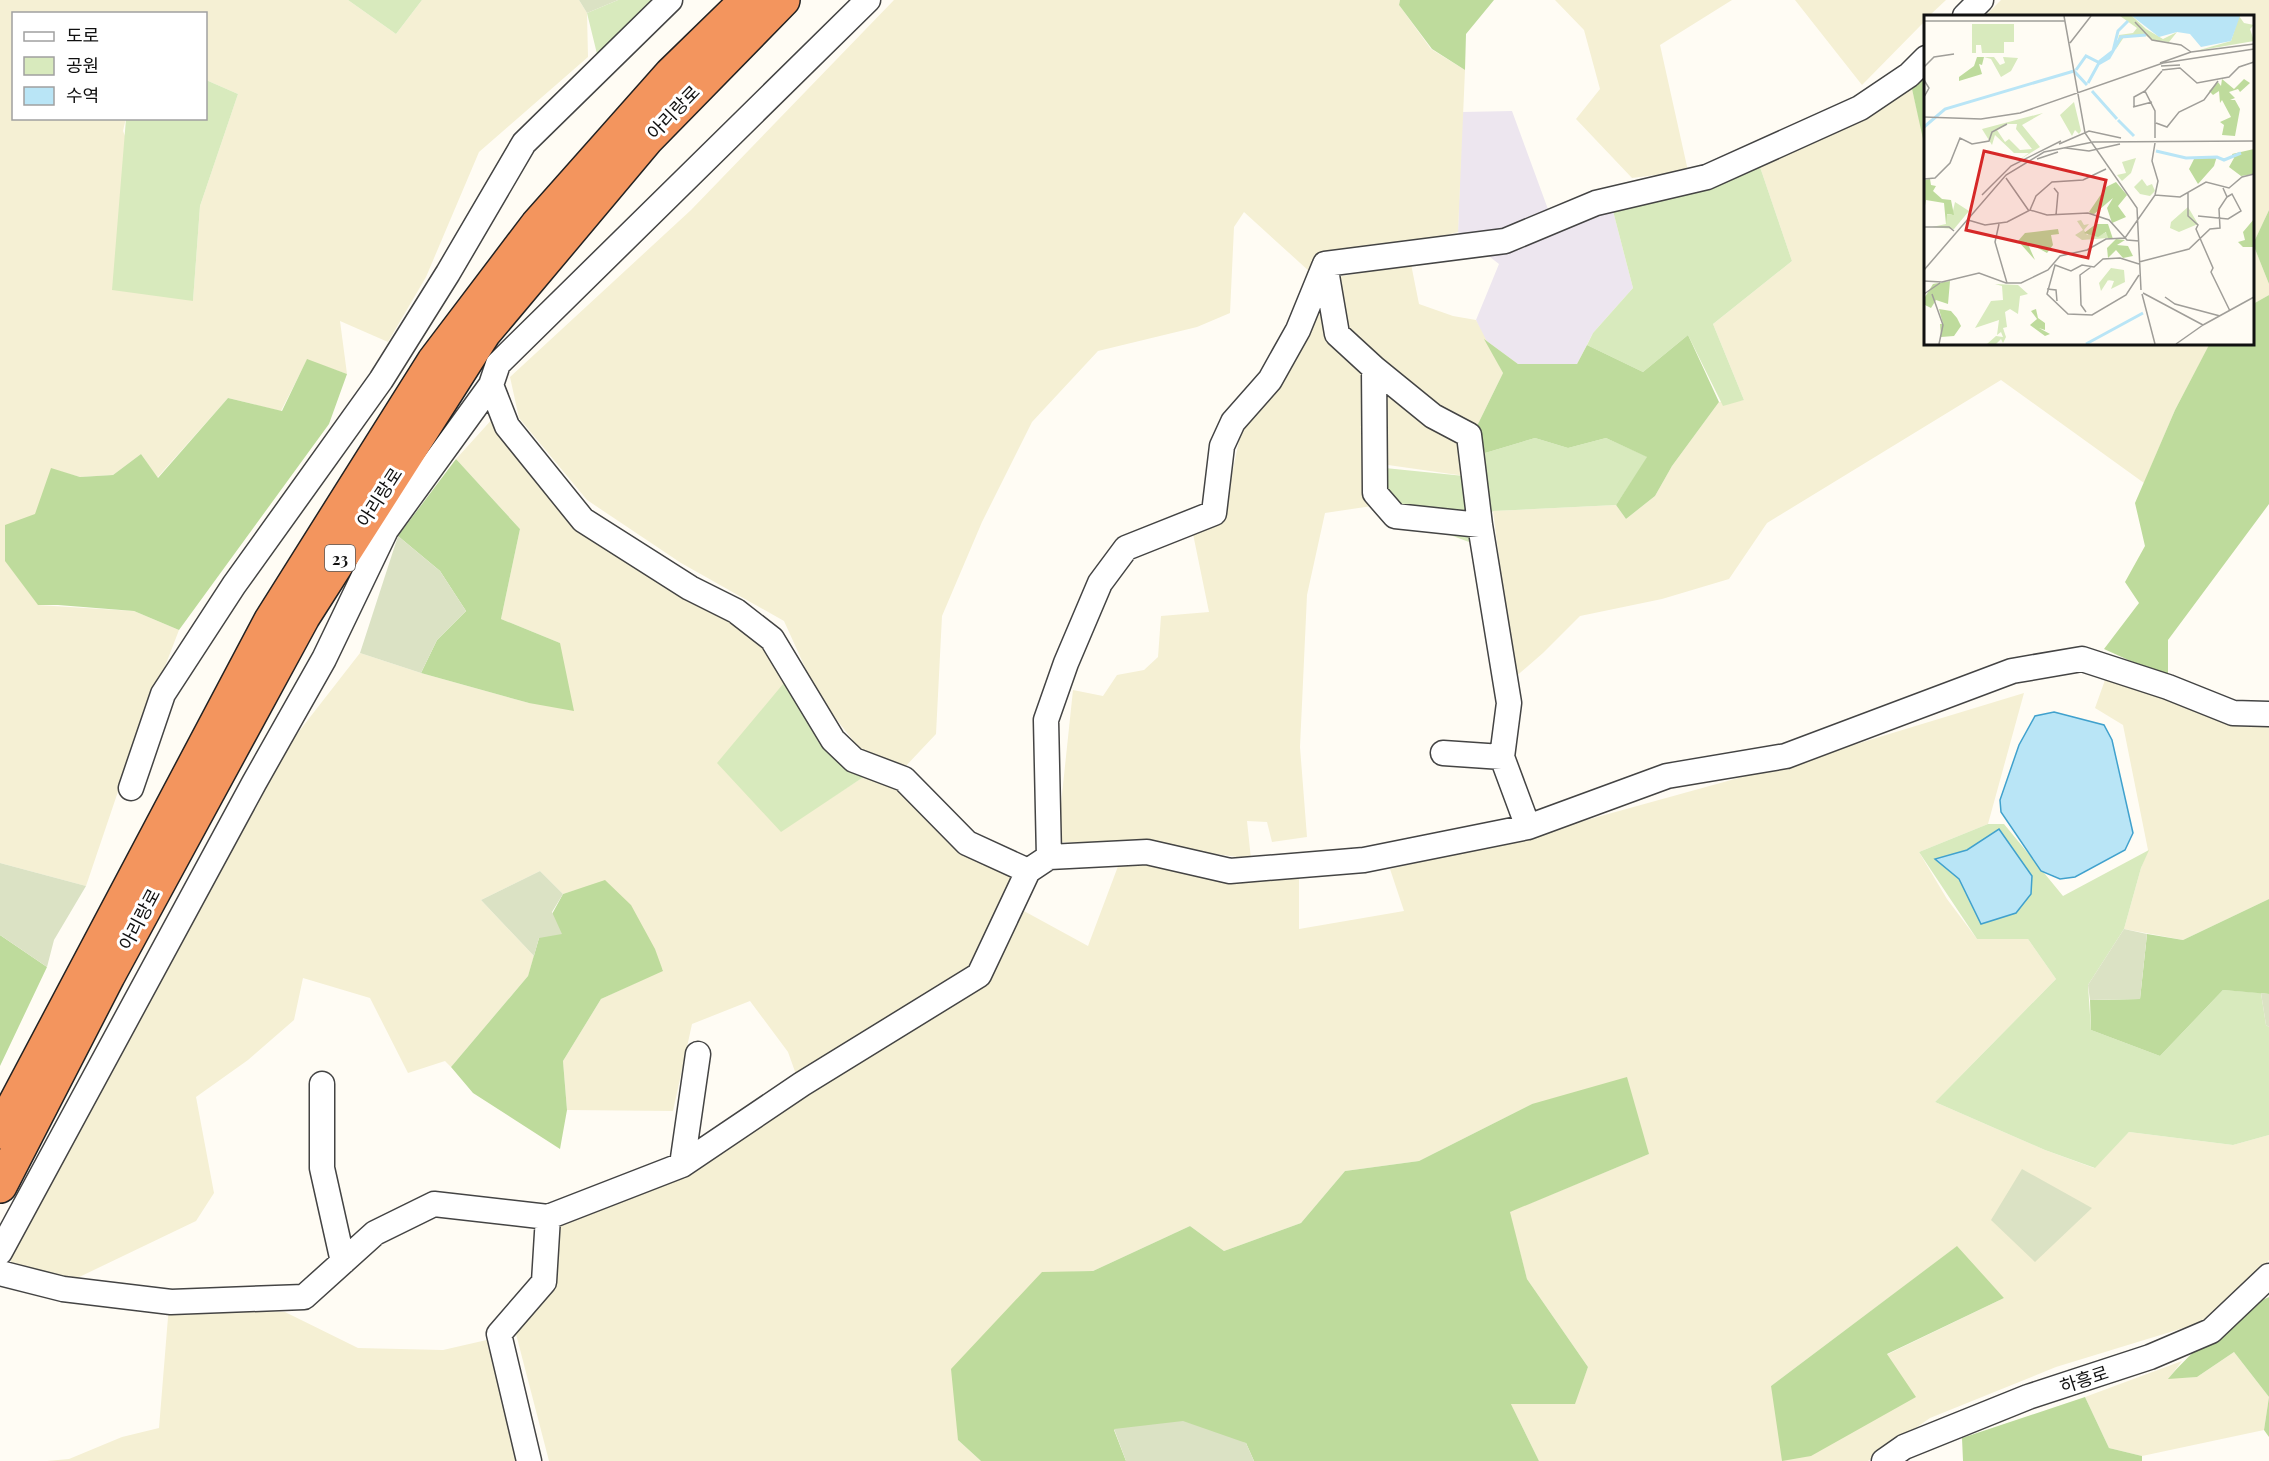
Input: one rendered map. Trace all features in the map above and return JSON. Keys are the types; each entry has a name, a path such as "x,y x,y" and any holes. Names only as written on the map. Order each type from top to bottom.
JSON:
{"highway":[{"name":"아리랑로","path":"0,1132 271,620 434,361 537,225 671,74 747,0"},
{"name":"아리랑로","path":"0,1186 108,976 303,617 484,333 647,139 783,0"}],"street":[{"path":"131,788 163,694 234,585 381,380 448,273 524,142 670,0"},
{"path":"0,1252 248,794 324,659 386,530 491,385 498,364 868,0"},
{"path":"1966,15 1981,0"},
{"path":"1325,264 1505,241 1596,203 1707,177 1860,108 1909,75 1924,60"},
{"path":"1325,264 1337,334 1374,368 1433,416 1468,435 1509,704 1503,757 1528,827"},
{"path":"1049,857 1046,720 1066,663 1100,583 1126,548 1214,513 1222,446 1233,422 1276,370 1298,330 1325,264"},
{"path":"1374,368 1376,493 1395,516 1480,525"},
{"path":"491,385 507,426 583,520 690,588 736,611 772,639 833,740 854,760 903,780 967,843 1028,871"},
{"path":"0,1273 63,1289 171,1302 304,1297 375,1233 434,1204 548,1217 682,1165 802,1084 979,975 1028,871 1049,857 1147,852 1230,871 1364,860 1528,827 1667,776 1786,756 2012,671 2082,659 2168,687 2233,713 2269,714"},
{"path":"1443,753 1503,757"},
{"path":"682,1165 698,1054"},
{"path":"322,1084 322,1168 343,1262"},
{"path":"529,1461 499,1334 544,1282 548,1217"},
{"name":"하흥로","path":"1884,1461 1904,1447 2028,1397 2150,1356 2211,1330 2269,1276"}],"shaded area":[{"path":"0,0 348,0 396,34 422,0 579,0 587,13 588,57 479,152 426,277 388,342 340,321 347,374 307,360 281,411 228,398 157,478 141,454 113,475 80,477 51,469 38,605 134,611 179,630 126,768 86,886 0,863","holes":["12,12 207,12 207,80 238,94 200,206 193,301 123,131 126,120 12,120"]},
{"path":"894,0 1400,0 1399,5 1431,49 1465,70 1458,232 1310,272 1244,212 1234,227 1230,313 1197,327 1098,351 1032,422 982,522 942,616 936,734 904,768 859,748 818,696 784,621 681,563 587,500 519,418 510,377 691,210"},
{"path":"1555,0 1732,0 1660,45 1688,171 1632,178 1576,119 1600,89 1584,30"},
{"path":"1795,0 1946,0 1930,15 1924,15 1924,22 1862,85"},
{"path":"2001,0 2269,0 2269,210 2254,242 2254,15 1987,14"},
{"path":"1912,89 1924,140 1924,345 2209,345 2175,410 2144,483 2001,380 1767,523 1729,579 1662,599 1580,616 1514,678 1493,511 1616,505 1626,519 1655,496 1672,466 1719,402 1744,400 1713,324 1792,261 1760,167"},
{"path":"1512,111 1549,212 1612,207 1633,288 1593,333 1577,364 1518,364 1484,339 1476,320 1499,264 1458,232 1462,112"},
{"path":"2254,246 2269,284 2269,295 2254,303"},
{"path":"1411,264 1419,304 1453,316 1476,320 1503,373 1477,426 1485,453 1465,476 1381,464 1380,364 1344,330 1337,277"},
{"path":"1319,292 1367,371 1372,506 1325,513 1307,595 1300,747 1307,837 1272,842 1267,822 1247,821 1251,859 1127,844 1057,842 1073,690 1103,696 1117,675 1144,670 1158,657 1161,616 1209,612 1192,529 1223,516 1243,422"},
{"path":"495,416 591,534 733,616 771,650 788,678 780,831 865,776 891,781 1015,875 976,966 798,1080 788,1052 750,1001 692,1024 673,1111 567,1110 563,1061 601,999 663,970 605,881 563,894 540,871 481,900 534,956 528,976 451,1067 445,1061 408,1073 370,998 303,978 294,1020 248,1060 196,1097 214,1193 196,1221 73,1280 10,1265 13,1250 279,757 360,653 421,673 529,703 560,643 501,619 520,529 456,459"},
{"path":"2105,680 2269,725 2269,899 2183,940 2124,929 2148,850 2123,725 2095,708"},
{"path":"2024,693 1988,824 1919,852 1947,899 1977,939 2028,939 2056,979 1935,1102 2045,1150 2094,1168 2129,1132 2233,1145 2269,1135 2269,1260 2216,1318 2056,1367 1930,1418 1868,1461 1539,1461 1511,1404 1574,1404 1588,1367 1527,1279 1509,1212 1649,1154 1532,1104 1419,1161 1345,1171 1301,1223 1224,1251 1190,1226 1093,1271 1042,1273 958,1440 981,1461 549,1461 516,1334 553,1281 558,1225 681,1177 985,983 1024,911 1088,946 1120,861 1159,863 1217,881 1299,873 1299,929 1404,911 1390,869 1514,840 1807,759","holes":["1956,1247 2004,1298 1886,1355 1771,1386"]},
{"path":"169,1305 285,1312 358,1348 443,1350 491,1339 520,1461 47,1461 69,1459 122,1437 159,1428"},
{"path":"2234,1352 2269,1397 2264,1430 2142,1456 2109,1448 2085,1397 2182,1361 2169,1378 2197,1377"}],"green space":[{"path":"348,0 422,0 396,34"},
{"path":"579,0 618,0 587,13"},
{"path":"618,0 664,0 599,62 587,13"},
{"path":"1400,0 1494,0 1466,34 1465,70 1432,49 1399,5"},
{"path":"1924,77 1924,143 1912,89"},
{"path":"207,80 238,94 200,206 193,301 112,290 126,120 207,120"},
{"path":"1760,167 1792,261 1713,324 1744,400 1723,406 1688,335 1643,372 1587,345 1593,333 1633,288 1612,207"},
{"path":"2269,210 2269,284 2254,246"},
{"path":"2269,295 2269,504 2168,640 2168,678 2104,649 2139,603 2125,582 2145,546 2135,503 2175,410 2209,345 2254,345 2254,303"},
{"path":"1688,335 1719,402 1672,466 1655,496 1626,519 1616,505 1647,457 1606,438 1568,448 1535,438 1485,453 1477,426 1503,373 1484,339 1518,364 1577,364 1587,345 1643,372"},
{"path":"307,359 347,374 329,424 179,630 134,611 38,605 5,561 5,525 35,514 51,468 80,477 113,475 141,454 158,478 228,398 282,411"},
{"path":"1535,438 1568,448 1606,438 1648,457 1616,505 1493,511 1469,542 1372,506 1375,467 1464,476 1485,453"},
{"path":"456,459 520,529 501,619 560,643 574,711 529,703 421,673 437,640 466,611 440,571 398,536"},
{"path":"398,536 440,571 466,611 437,640 421,673 360,653"},
{"path":"788,678 818,741 865,776 781,832 717,763"},
{"path":"1988,824 2004,824 2063,896 2149,850 2141,868 2124,929 2088,985 2091,1030 2160,1056 2223,990 2261,993 2266,1025 2269,1027 2269,1135 2233,1145 2129,1132 2095,1168 2045,1150 1935,1102 2056,979 2028,939 1977,939 1919,852"},
{"path":"0,863 86,886 54,940 47,967 0,935"},
{"path":"540,871 563,894 552,912 562,934 539,938 534,956 481,900"},
{"path":"605,880 631,905 655,949 663,971 601,999 563,1061 567,1110 560,1149 473,1093 451,1067 528,976 539,938 563,894"},
{"path":"2269,899 2269,994 2223,990 2160,1056 2091,1030 2090,1000 2140,999 2147,934 2183,940"},
{"path":"2124,929 2147,934 2140,999 2090,1000 2088,985"},
{"path":"0,935 47,967 0,1066"},
{"path":"2261,993 2269,994 2269,1027 2266,1025"},
{"path":"1627,1077 1649,1154 1510,1212 1527,1279 1588,1367 1575,1404 1511,1404 1539,1461 1254,1461 1246,1443 1114,1430 1126,1461 981,1461 958,1440 951,1369 1042,1272 1093,1271 1190,1226 1224,1251 1301,1223 1345,1171 1419,1161 1532,1104"},
{"path":"2022,1169 2092,1208 2035,1262 1991,1220"},
{"path":"1957,1246 2004,1298 1887,1354 1916,1397 1811,1456 1782,1461 1771,1386"},
{"path":"2269,1297 2269,1397 2234,1352 2197,1377 2168,1379 2215,1333"},
{"path":"2085,1397 2109,1448 2142,1456 2142,1461 1963,1461 1962,1438"},
{"path":"2269,1397 2269,1437 2264,1430"},
{"path":"1183,1421 1246,1443 1254,1461 1126,1461 1114,1429"}],"water":[{"path":"2054,712 2104,725 2112,740 2133,833 2125,850 2075,877 2060,879 2041,871 2001,812 2000,800 2019,745 2035,716"},
{"path":"1999,829 2032,876 2031,894 2016,913 1981,924 1959,879 1935,859 1967,850"}]}
